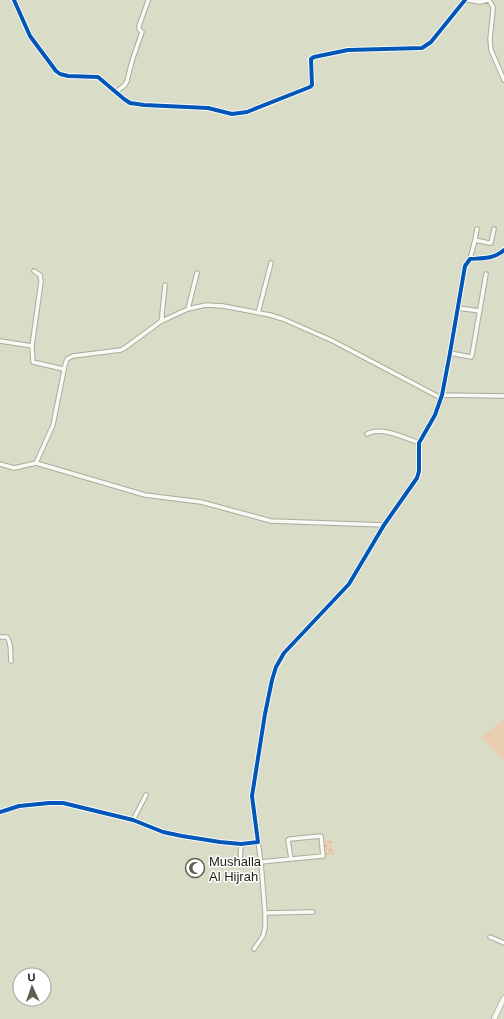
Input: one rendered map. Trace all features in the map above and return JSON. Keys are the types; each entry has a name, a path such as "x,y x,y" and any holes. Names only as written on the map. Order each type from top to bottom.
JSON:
{"street":[{"path":"14,0 30,36 56,71 60,74 68,76 96,76 130,103 208,108 232,114 247,112 310,87 312,85 311,59 314,57 348,50 422,48 426,46 466,0 480,2 488,0 493,7 490,39 491,50 504,80"},
{"path":"116,92 125,85 127,81 142,32 142,30 139,29 139,26 148,2"},
{"path":"254,949 264,933 265,913 261,862 252,796 273,674 284,653 349,584 384,525 418,475 419,443 435,415 442,397 464,269 470,259 476,229"},
{"path":"475,240 491,243 494,229"},
{"path":"470,259 492,257 504,250"},
{"path":"258,313 271,263"},
{"path":"34,270 40,275 41,282 32,346 33,362 63,369"},
{"path":"188,309 197,273"},
{"path":"450,353 472,356 486,274"},
{"path":"160,322 162,318 165,284"},
{"path":"36,463 53,425 63,369 67,359 73,356 118,351 160,322 188,309 206,306 218,305 283,319 321,335 442,397 504,396"},
{"path":"458,308 480,311"},
{"path":"0,341 32,346"},
{"path":"368,434 384,432 419,443"},
{"path":"0,464 14,468 36,463 145,495 201,502 271,521 384,525"},
{"path":"0,637 7,637 9,640 11,661"},
{"path":"133,820 146,795"},
{"path":"0,812 19,806 56,802 70,804 133,820 163,832 211,841 241,844 258,842"},
{"path":"261,862 323,856 321,836 288,840 291,859"},
{"path":"240,861 241,844"},
{"path":"265,913 313,912"},
{"path":"490,937 504,943"},
{"path":"494,1019 504,998"}],"shaded area":[{"path":"504,719 504,761 481,737"},
{"path":"324,840 332,840 334,854 326,855"}],"cycle path":[{"path":"14,0 30,36 56,71 60,74 68,76 98,77 130,103 208,108 232,114 247,112 310,87 312,85 311,59 314,57 348,50 422,48 431,42 465,0"},
{"path":"0,812 19,806 63,803 133,820 163,832 182,836 241,844 258,842 252,796 265,714 276,667 284,653 349,584 384,525 417,478 419,471 419,443 435,415 442,395 465,266 470,259 492,257 504,250"}],"place":[{"name":"Mushalla Al Hijrah","path":"195,868"}]}
